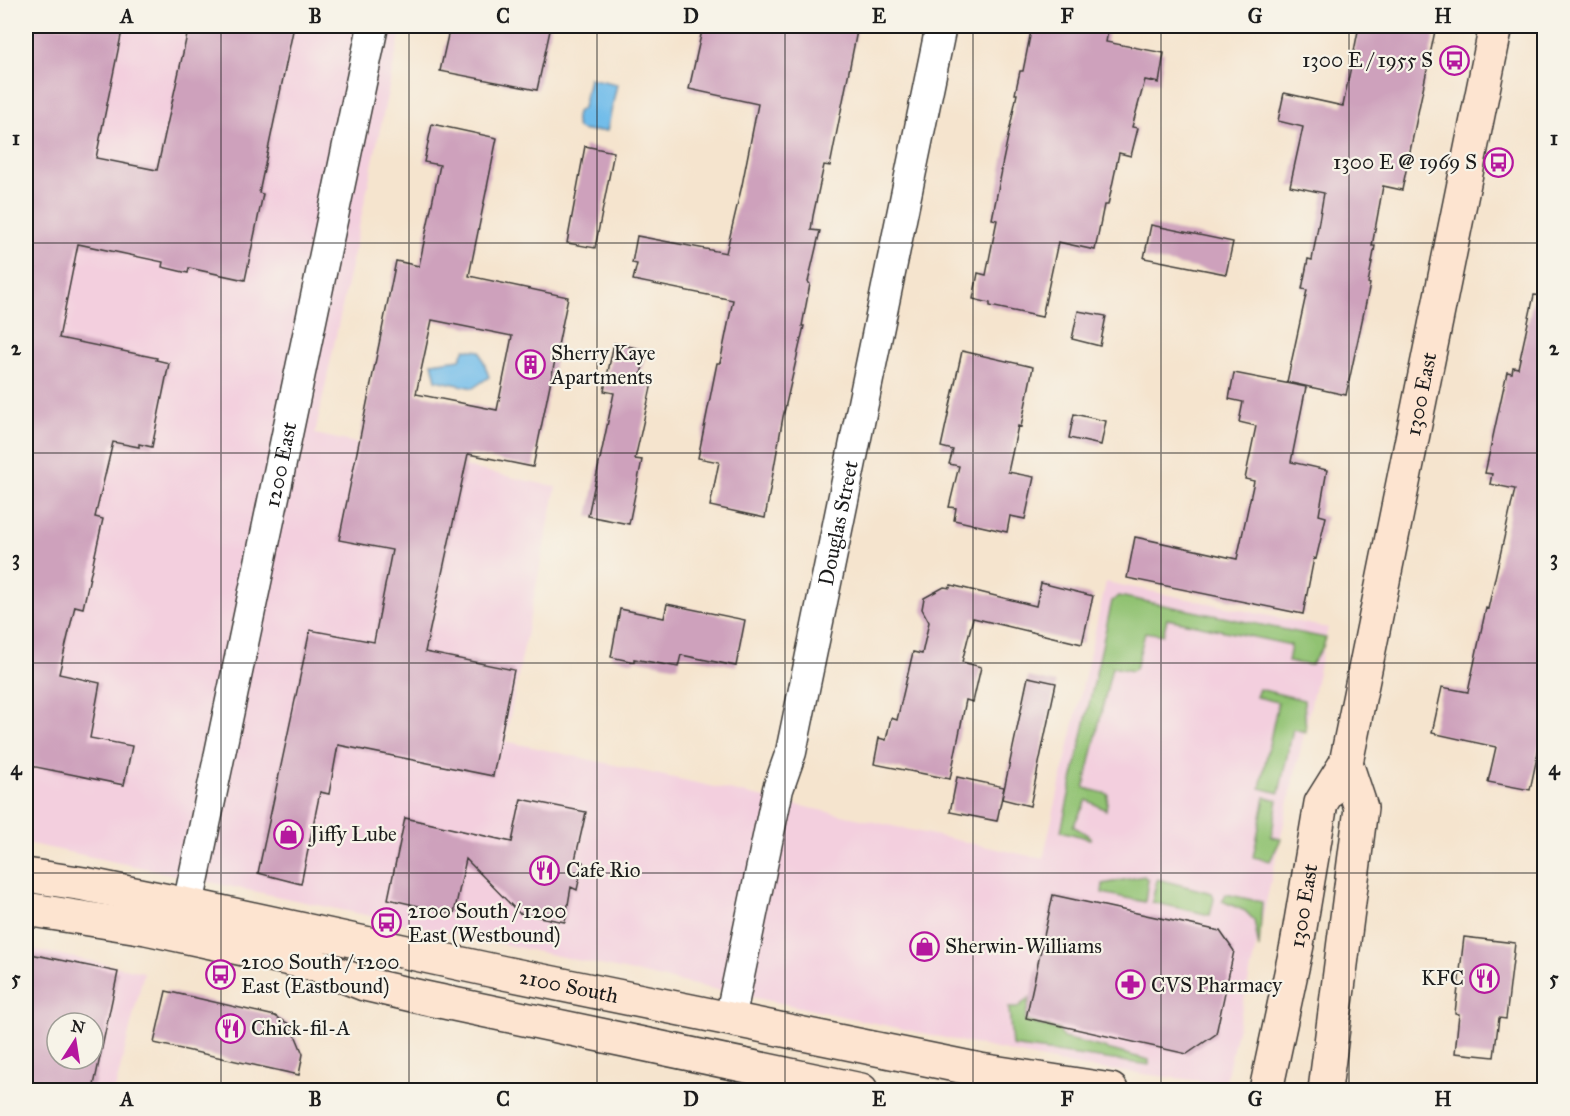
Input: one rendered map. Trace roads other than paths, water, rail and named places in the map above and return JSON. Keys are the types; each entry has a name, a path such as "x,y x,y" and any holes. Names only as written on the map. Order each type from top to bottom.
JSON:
{"main road":[{"name":"1300 East","path":"1266,1090 1297,945 1321,803 1346,763 1496,26"},
{"name":"1300 East","path":"1325,1090 1361,808 1346,763"},
{"name":"2100 South","path":"26,875 188,905 504,973 980,1070 1111,1090"},
{"name":"2100 South","path":"26,909 146,928 313,964 364,984 861,1090"},
{"path":"425,998 432,993 449,989 480,989 702,1034 717,1032 726,1026 730,1019"}],"street":[{"name":"1200 East","path":"188,905 373,26"},
{"name":"Douglas Street","path":"730,1019 778,789 791,752 941,26"}],"water":[{"path":"589,78 617,84 607,131 584,131 577,126 577,112 583,108"},
{"path":"465,349 480,351 489,377 473,388 436,380 432,363 460,359"}],"place":[{"name":"1300 E / 1955 S","path":"1454,60"},
{"name":"1300 E @ 1969 S","path":"1498,162"},
{"name":"Sherry Kaye Apartments","path":"530,365"},
{"name":"Jiffy Lube","path":"289,834"},
{"name":"Cafe Rio","path":"545,870"},
{"name":"2100 South / 1200 East (Westbound)","path":"387,923"},
{"name":"Sherwin-Williams","path":"924,946"},
{"name":"2100 South / 1200 East (Eastbound)","path":"220,974"},
{"name":"KFC","path":"1485,978"},
{"name":"CVS Pharmacy","path":"1130,985"},
{"name":"Chick-fil-A","path":"230,1028"}]}
